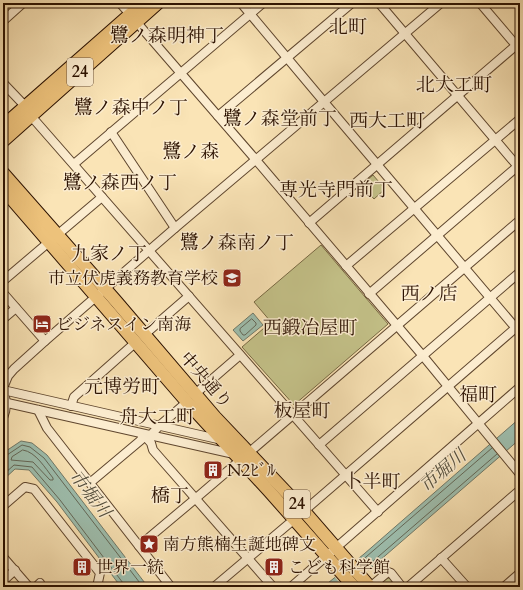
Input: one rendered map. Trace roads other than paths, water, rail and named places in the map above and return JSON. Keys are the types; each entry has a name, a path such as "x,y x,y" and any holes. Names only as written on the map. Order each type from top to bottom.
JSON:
{"highway":[{"name":"24","path":"133,18 144,3"},
{"name":"24","path":"3,141 28,111 133,18 158,3"},
{"name":"24","path":"3,126 28,111"},
{"name":"中央通り","path":"3,173 53,239 241,454 294,520 354,587"},
{"name":"中央通り","path":"3,189 14,202 53,239"},
{"name":"24","path":"3,194 14,202"},
{"name":"中央通り","path":"191,398 222,440 241,454 304,511 368,585"}],"street":[{"path":"3,21 24,3"},
{"path":"120,3 423,356 520,474"},
{"path":"214,587 294,520 448,386 519,328 490,298 377,166 241,3"},
{"path":"74,164 263,3"},
{"path":"218,116 352,3"},
{"path":"369,294 519,167 379,3"},
{"path":"3,418 6,410 3,390 6,373 441,3"},
{"path":"309,223 519,46 480,3"},
{"path":"3,82 378,512"},
{"path":"346,266 520,119"},
{"path":"111,132 175,228"},
{"path":"3,281 102,196"},
{"path":"140,546 195,499 241,454 293,415 520,220"},
{"path":"319,445 520,272"},
{"path":"3,293 45,341"},
{"path":"71,406 74,397 189,296"},
{"path":"3,319 16,308"},
{"path":"91,482 146,435 159,426 240,355"},
{"path":"291,587 331,560 378,512 520,387"},
{"path":"3,390 222,440"},
{"path":"5,402 146,435 241,454"},
{"path":"38,410 47,428 91,482 171,587"},
{"path":"146,435 153,450 272,587"},
{"path":"3,506 25,487 34,489 100,573 97,587"},
{"path":"408,587 520,490"},
{"path":"3,557 29,587"},
{"path":"441,558 467,587"},
{"path":"3,581 15,570"},
{"path":"368,585 388,572 402,587"},
{"path":"504,587 520,573"}],"water":[{"path":"253,313 263,325 243,341 233,330"},
{"path":"520,418 520,439 349,587 323,587 364,554"},
{"path":"21,441 32,443 47,455 148,587 121,587 57,502 29,470 15,469 3,480 3,453"}],"place":[{"name":"市立伏虎義務教育学校","path":"232,278"},
{"name":"ビジネスイン南海","path":"42,324"},
{"name":"N2ﾋﾞﾙ","path":"213,470"},
{"name":"南方熊楠生誕地碑文","path":"149,544"},
{"name":"世界一統","path":"82,567"},
{"name":"こども科学館","path":"274,567"}],"district":[{"name":"北町","path":"348,27"},
{"name":"鷺ノ森明神丁","path":"167,36"},
{"name":"北大工町","path":"454,85"},
{"name":"鷺ノ森中ノ丁","path":"131,108"},
{"name":"鷺ノ森堂前丁","path":"280,119"},
{"name":"西大工町","path":"387,121"},
{"name":"鷺ノ森","path":"191,152"},
{"name":"鷺ノ森西ノ丁","path":"120,183"},
{"name":"専光寺門前丁","path":"336,190"},
{"name":"鷺ノ森南ノ丁","path":"237,243"},
{"name":"九家ノ丁","path":"109,254"},
{"name":"西ノ店","path":"429,294"},
{"name":"西鍛冶屋町","path":"310,328"},
{"name":"元博労町","path":"122,387"},
{"name":"福町","path":"478,395"},
{"name":"板屋町","path":"302,411"},
{"name":"舟大工町","path":"157,417"},
{"name":"卜半町","path":"372,482"},
{"name":"橋丁","path":"170,496"}],"water label":[{"name":"市堀川","path":"443,471"},
{"name":"市堀川","path":"90,494"}]}
